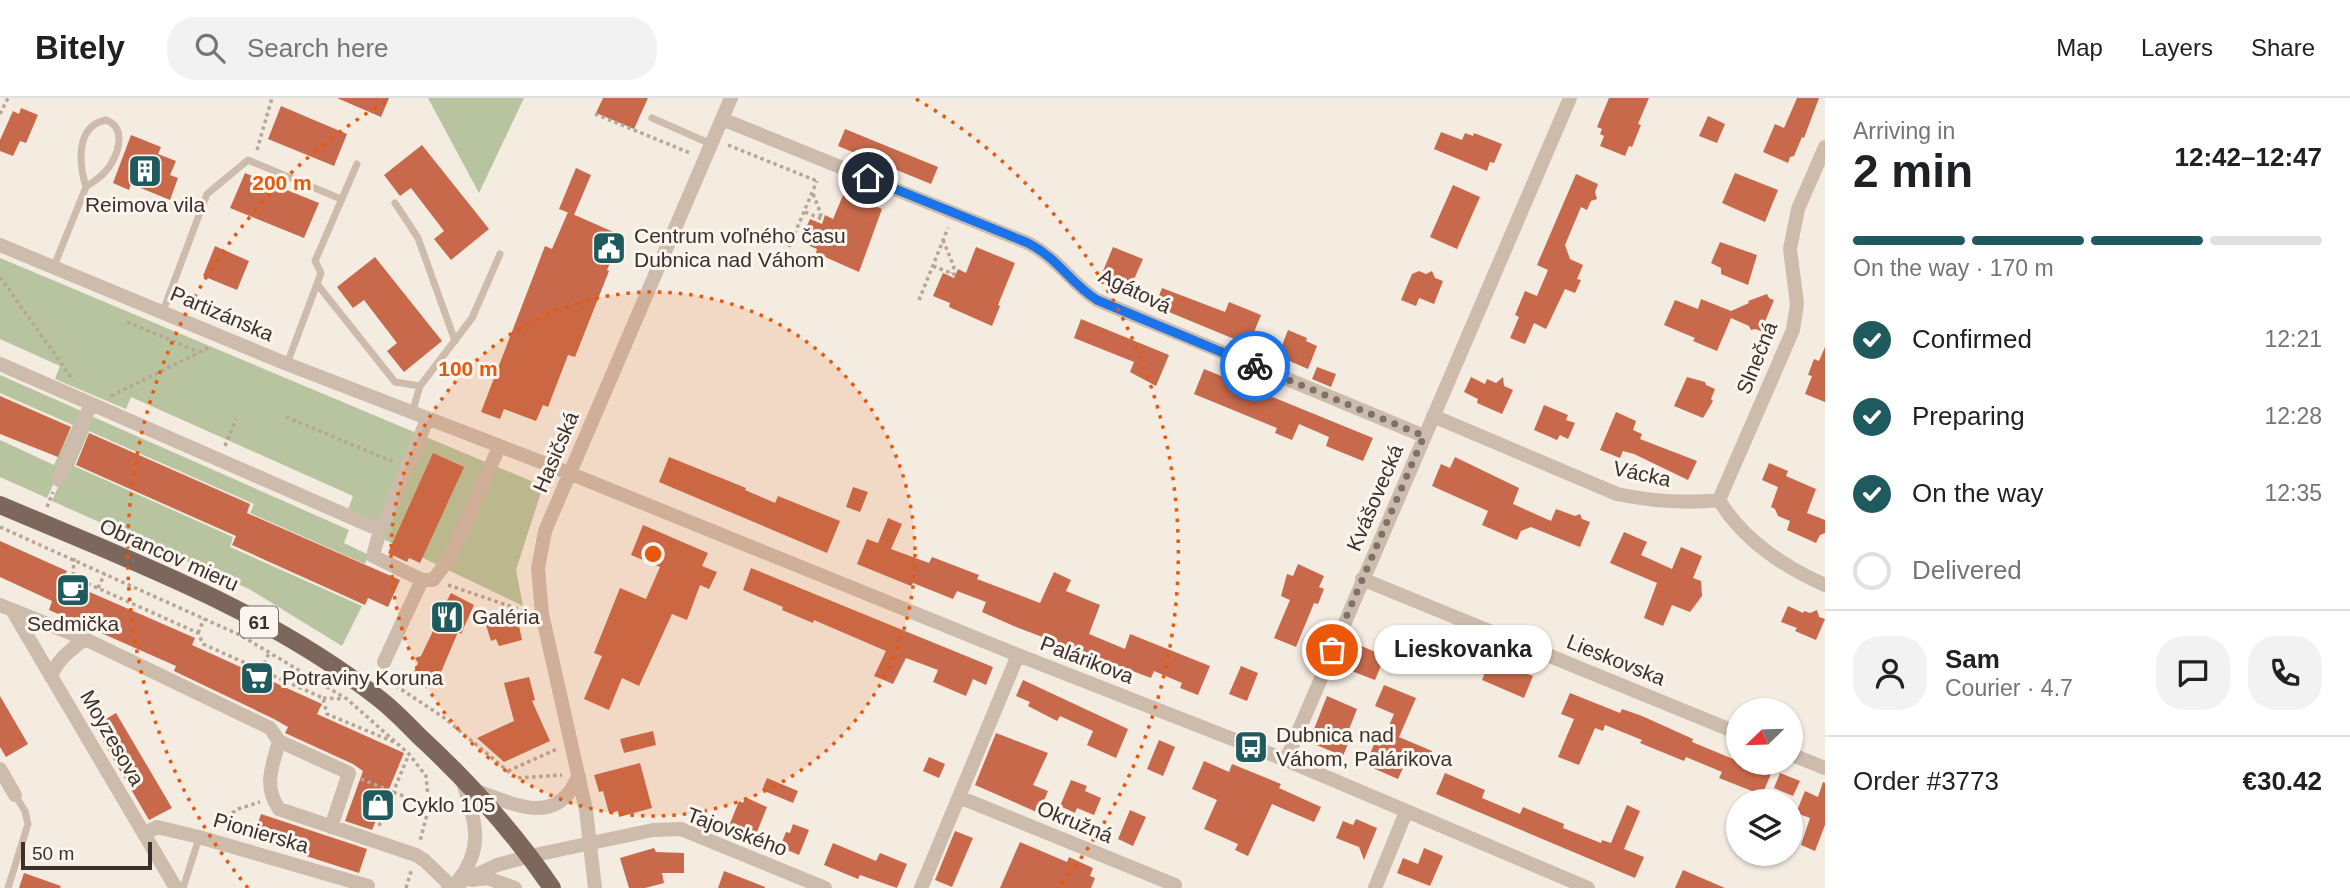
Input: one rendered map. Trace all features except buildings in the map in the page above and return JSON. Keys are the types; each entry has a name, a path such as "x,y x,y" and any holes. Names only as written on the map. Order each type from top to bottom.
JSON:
{"main road":[{"name":"Obrancov mieru","path":"0,505 186,586 305,648 380,699 477,791 530,856 552,888"}],"street":[{"name":"Kvášovecká","path":"1286,761 1570,98"},
{"name":"Hasičská","path":"595,888 591,844 579,776 542,614 538,568 545,531 705,160 719,144 722,118 729,99"},
{"name":"Agátová","path":"722,118 1028,243 1049,255 1097,300 1424,436"},
{"name":"Slnečná","path":"1719,500 1793,330 1797,304 1790,249 1798,209 1825,147"},
{"name":"Partizánska","path":"0,245 287,364 570,474"},
{"path":"0,364 380,530"},
{"path":"59,480 92,404"},
{"name":"Vácka","path":"1433,416 1617,494 1646,500 1680,502 1719,500"},
{"path":"427,420 380,530 373,556 427,580"},
{"path":"381,668 427,580 450,558 499,447"},
{"name":"Palárikova","path":"570,474 1286,761 1578,886"},
{"path":"1719,500 1730,519 1752,539 1804,576 1825,585"},
{"name":"Lieskovska","path":"1363,579 1726,728"},
{"path":"6,607 85,639 270,728 279,741 349,773 331,827"},
{"name":"Moyzesova","path":"6,607 51,677 176,888"},
{"path":"51,677 66,653 85,639"},
{"path":"921,888 1018,655"},
{"path":"279,741 269,787 271,798 279,809 416,855 452,885"},
{"path":"1803,759 1825,768"},
{"path":"0,769 15,795"},
{"path":"452,885 469,866 476,846 474,823 460,774"},
{"path":"477,791 524,807 553,806 567,796 579,776"},
{"name":"Okružná","path":"959,797 1175,885"},
{"path":"1375,888 1406,812"},
{"name":"Pionierska","path":"144,834 157,827 367,887"},
{"name":"Tajovského","path":"530,856 653,830 681,829 825,888"},
{"path":"452,885 497,865 530,856"},
{"path":"452,885 487,878 515,888"}],"lane":[{"path":"652,118 719,144"},
{"path":"54,266 86,187 111,164 120,138 113,122 96,121 88,129 79,155 79,166 86,187"},
{"path":"163,311 207,194 248,160 341,199"},
{"path":"287,364 321,273 315,261 357,164"},
{"path":"396,203 418,238 455,341"},
{"path":"412,414 420,386 472,318 500,254"},
{"path":"317,284 395,382 420,386"},
{"path":"8,888 27,824 25,811 15,795"},
{"path":"183,888 199,837"}],"path":[{"path":"0,114 8,98"},
{"path":"253,162 272,98"},
{"path":"595,114 705,160"},
{"path":"719,144 817,181"},
{"path":"789,247 822,170"},
{"path":"804,212 821,219 813,192"},
{"path":"919,300 950,222"},
{"path":"933,266 954,274 954,267 943,240"},
{"path":"0,277 92,404 214,345 219,336"},
{"path":"127,322 199,352"},
{"path":"286,417 407,468"},
{"path":"219,460 236,419"},
{"path":"0,527 240,635 347,699 399,744 426,776 429,807 406,888"},
{"path":"74,558 73,577 198,633 203,644 323,698 347,699"},
{"path":"98,588 105,573"},
{"path":"427,580 530,613"},
{"path":"198,633 205,619"},
{"path":"261,670 269,653"},
{"path":"381,668 516,778 563,776 560,762"},
{"path":"323,698 327,713 399,744"},
{"path":"508,771 557,749"},
{"path":"373,841 409,754"},
{"path":"367,782 429,807"},
{"path":"199,837 238,809 271,798"}],"green space":[{"path":"428,98 524,98 479,193"},
{"path":"0,258 543,486 516,570 523,606 344,520 353,496 131,397 126,409 55,379 60,366 0,339"},
{"path":"0,375 86,413 47,498 0,477 0,440 54,465 73,425 0,393"},
{"path":"89,415 349,530 344,543 369,555 365,564 250,513 254,504 89,431 74,466 233,537 230,547 362,606 342,646 249,589 52,501"}],"way so far":[{"path":"1255,366 1424,436 1332,650"}],"place":[{"name":"Reimova vila","path":"145,171"},
{"name":"Centrum voľného času Dubnica nad Váhom","path":"609,248"},
{"name":"Sedmička","path":"73,590"},
{"name":"Galéria","path":"447,617"},
{"name":"Lieskovanka","path":"1332,650"},
{"name":"Potraviny Koruna","path":"257,678"},
{"name":"Dubnica nad Váhom, Palárikova","path":"1251,747"},
{"name":"Cyklo 105","path":"378,805"}],"route":[{"path":"868,178 1028,243 1059,263 1078,285 1097,300 1255,366"}]}
